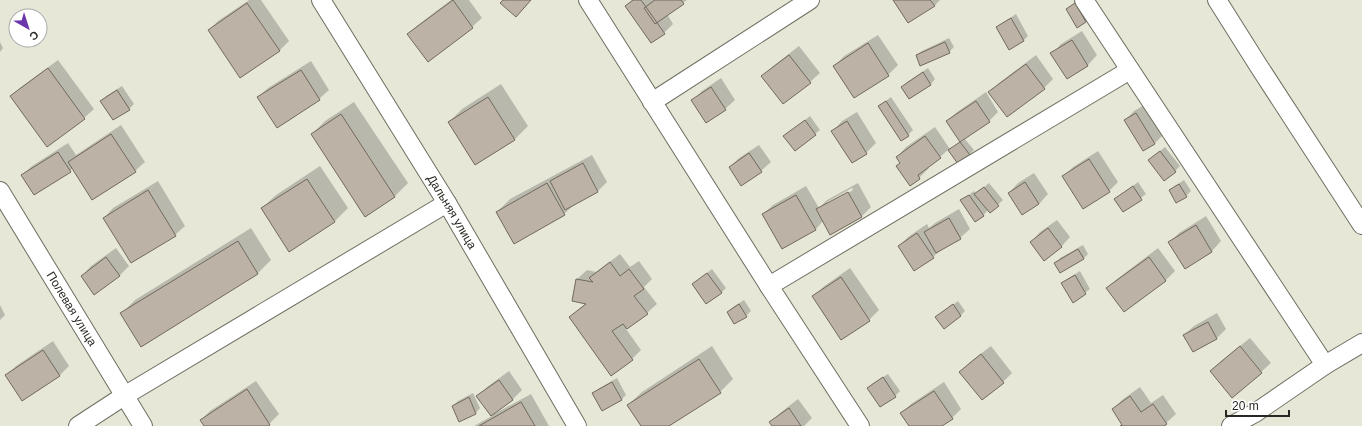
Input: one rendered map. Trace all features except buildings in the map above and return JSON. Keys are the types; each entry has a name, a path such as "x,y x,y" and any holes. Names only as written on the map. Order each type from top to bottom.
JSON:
{"street":[{"name":"Дальняя улица","path":"321,0 447,203 577,426"},
{"path":"588,0 769,286 860,426"},
{"path":"652,102 810,0"},
{"path":"1084,0 1325,365"},
{"path":"1217,0 1362,225"},
{"path":"769,286 1130,70"},
{"name":"Полевая улица","path":"0,191 143,426"},
{"path":"78,426 124,396 447,203"},
{"path":"1232,426 1255,420 1325,365 1362,343"}]}
